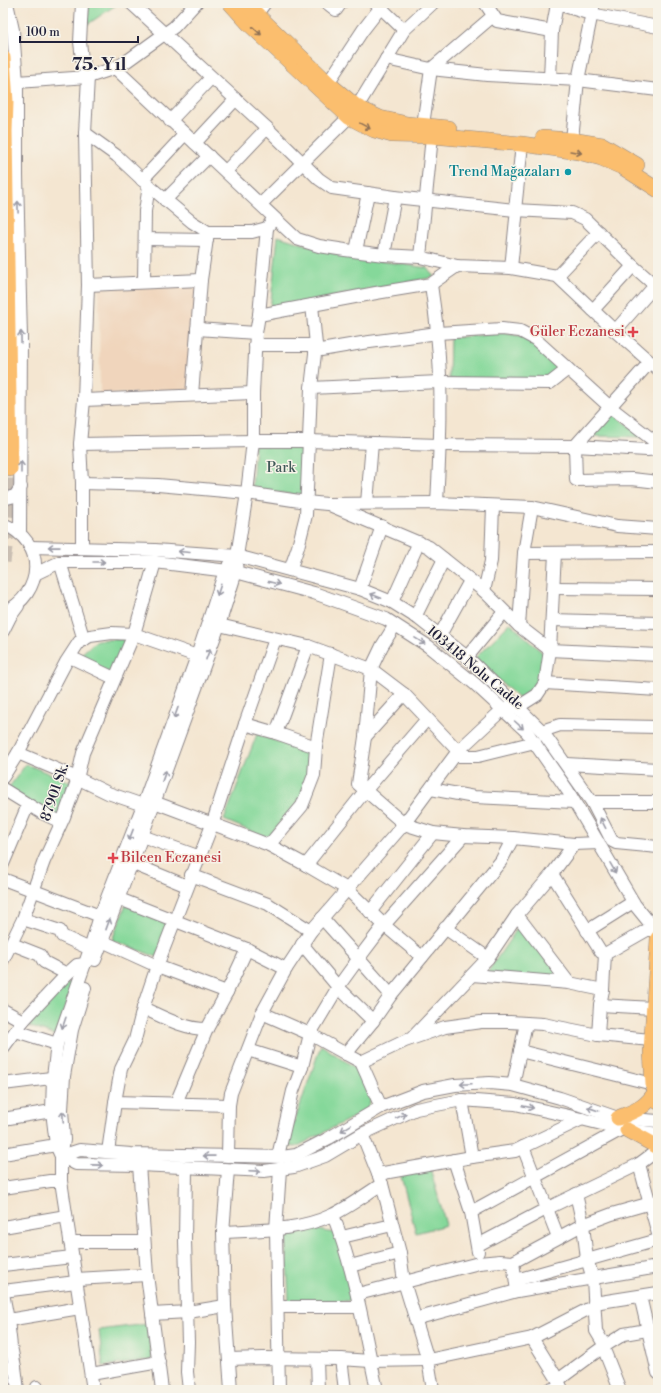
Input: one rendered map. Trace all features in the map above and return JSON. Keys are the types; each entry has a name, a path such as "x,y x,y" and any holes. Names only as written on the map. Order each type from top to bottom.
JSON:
{"main road":[{"path":"230,3 248,23 374,130 392,135 428,131 572,140 603,145 658,178"},
{"path":"245,3 260,9 353,112"},
{"path":"3,58 6,102 5,131 10,469"},
{"path":"428,131 578,152 601,158 622,167 658,190"},
{"path":"658,938 651,1040 655,1093 650,1100 622,1126 658,1148"}],"street":[{"path":"7,3 13,30 16,82 17,176 22,337 20,534"},
{"path":"82,3 80,42 82,59 88,77 85,133 88,284 84,400 80,444 82,483 82,547"},
{"path":"131,3 267,128 319,179 332,188 395,197 516,210 572,214 585,219 633,266 657,285 615,331"},
{"path":"16,82 88,77 115,68 165,34 196,3"},
{"path":"327,3 336,10 341,3"},
{"path":"261,204 353,112 397,39 404,30 434,3"},
{"path":"485,3 497,21 552,31"},
{"path":"328,83 380,4 404,30"},
{"path":"550,78 552,31 556,4 595,8 658,27"},
{"path":"572,140 578,80 595,8"},
{"path":"420,257 426,200 431,69 493,16"},
{"path":"386,59 431,69 487,75 578,80 655,92"},
{"path":"115,68 170,121 261,204 271,223 297,239 319,246 384,255 420,257 457,266 511,268 557,276 615,331 654,365 610,407 575,446 576,480 632,479 658,482"},
{"path":"170,121 212,78"},
{"path":"195,143 236,99"},
{"path":"226,171 267,128"},
{"path":"85,133 117,156 207,236"},
{"path":"144,282 146,183 185,134"},
{"path":"511,268 522,144"},
{"path":"165,200 209,156"},
{"path":"356,251 368,193"},
{"path":"384,255 395,197"},
{"path":"145,239 252,232 271,223"},
{"path":"58,1150 64,1140 58,1077 57,1044 100,916 148,804 219,625 236,556 247,493 253,441 253,393 256,339 271,223"},
{"path":"557,276 599,232"},
{"path":"192,395 201,280 207,236"},
{"path":"259,315 431,284 457,266"},
{"path":"593,310 633,266"},
{"path":"88,284 201,280"},
{"path":"431,284 438,333 440,445 437,503"},
{"path":"290,570 298,547 306,515 308,441 315,348 312,305"},
{"path":"197,329 315,348 438,333 502,329 520,331 535,339 610,407 658,444"},
{"path":"311,388 439,382 550,383 568,369"},
{"path":"84,400 253,393"},
{"path":"80,444 308,441 658,449"},
{"path":"367,503 372,443"},
{"path":"82,483 158,485 247,493 327,504 437,503 532,507 617,526 658,529"},
{"path":"3,499 15,496 20,487"},
{"path":"327,504 429,547 484,591 519,626 550,650 658,655"},
{"path":"484,591 491,561 493,506"},
{"path":"519,626 524,553 532,507"},
{"path":"3,524 10,526 20,534 30,547 35,560 35,574 30,590 10,617 3,631"},
{"path":"360,589 382,526"},
{"path":"392,602 419,542"},
{"path":"30,547 82,547 155,550 236,556 360,589 392,602 416,617 467,657 542,731 592,802 612,841 616,843 658,847"},
{"path":"524,553 555,554 658,552"},
{"path":"228,1156 229,1105 231,1093 262,1014 286,969 302,944 322,918 404,824 457,754 502,710 518,707 537,694 545,684 550,650 555,554"},
{"path":"416,617 444,559"},
{"path":"60,562 84,640"},
{"name":"103418 Nolu Cadde","path":"35,574 60,562 155,562 231,572 314,594 386,619 428,646 475,684 527,732 574,802 633,902 648,920 658,928"},
{"name":"87901 Sk.","path":"3,960 23,919 77,778 83,753 134,634 155,562"},
{"path":"93,1390 72,1257 52,1111 58,1077 86,984 142,836 148,804 197,656 231,572"},
{"path":"440,635 470,581"},
{"path":"554,588 658,589"},
{"path":"3,613 20,604"},
{"path":"467,657 504,612"},
{"path":"552,620 658,623"},
{"path":"219,625 308,646 371,669 404,694 457,754 478,756 535,742"},
{"path":"395,625 382,646 371,669 365,737 358,784 404,824 433,833 513,838 574,844 599,843"},
{"path":"3,777 18,753 79,642 90,636 112,632 134,634 197,656"},
{"path":"108,1152 121,1069 135,1040 143,1008 157,966 189,880 200,857 212,824 275,639"},
{"path":"276,733 308,646"},
{"path":"269,845 302,806 314,775 316,747 331,654"},
{"path":"70,657 114,678"},
{"path":"545,684 658,690"},
{"path":"365,737 404,694"},
{"path":"306,865 365,791 427,719"},
{"path":"245,724 316,747"},
{"path":"542,731 560,725 658,727"},
{"path":"18,753 108,793 212,824 269,845 347,890 384,925 422,957"},
{"path":"566,764 658,769"},
{"path":"431,789 474,797 574,802"},
{"path":"3,790 61,822"},
{"path":"592,802 658,802"},
{"path":"3,864 28,805"},
{"path":"370,912 433,833"},
{"path":"142,836 200,857"},
{"path":"278,1156 293,1091 302,1067 310,1034 338,987 384,925 463,836"},
{"path":"346,1054 373,1021 391,995 501,861 513,838"},
{"path":"412,1038 488,958 517,915 552,874 574,844"},
{"path":"131,863 268,904 311,931"},
{"path":"552,874 587,931 601,952 605,954"},
{"path":"3,879 100,916"},
{"path":"118,898 247,949 286,969"},
{"path":"587,931 633,902"},
{"path":"517,915 569,983"},
{"path":"322,918 391,995"},
{"path":"23,919 60,931 62,936 90,949"},
{"path":"445,928 488,958"},
{"path":"605,954 647,930 658,928"},
{"path":"102,941 157,966 227,992"},
{"path":"12,944 40,955 44,962 67,974"},
{"path":"302,944 338,987 373,1021"},
{"path":"176,1104 207,1029 227,992 247,949"},
{"path":"598,1035 605,954"},
{"path":"11,1035 67,974 77,965 85,964"},
{"path":"472,975 569,983 603,990"},
{"path":"600,1005 653,1008"},
{"path":"143,1008 175,1023 199,1029 207,1029"},
{"path":"3,1010 11,1035"},
{"path":"262,1014 310,1034 361,1062 380,1107"},
{"path":"361,1062 412,1038 445,1027 481,1022 543,1024 598,1035 651,1040"},
{"path":"513,1085 526,1023"},
{"path":"11,1035 57,1044"},
{"path":"248,1050 302,1067"},
{"path":"520,1051 655,1093"},
{"path":"3,1084 58,1077"},
{"path":"3,1154 80,1150 131,1154 228,1156 296,1155 329,1138 380,1107 423,1092 455,1085 490,1083 513,1085 560,1098 622,1126"},
{"path":"58,1150 76,1164 139,1165 264,1171 294,1167 325,1156 362,1134 416,1109 462,1100 514,1104 658,1134"},
{"path":"462,1100 472,1157"},
{"path":"115,1102 229,1105"},
{"path":"3,1119 52,1111"},
{"path":"223,1232 276,1230 309,1223 333,1215 380,1179 454,1160 515,1151 582,1119"},
{"path":"471,1212 622,1126 658,1121"},
{"path":"362,1134 380,1179 400,1253 404,1282 428,1360 433,1390"},
{"path":"523,1147 558,1237"},
{"path":"478,1245 548,1208 639,1164 658,1148"},
{"path":"454,1160 471,1212 478,1245 479,1263"},
{"path":"639,1164 654,1202 658,1234"},
{"path":"139,1165 146,1275 162,1390"},
{"path":"186,1168 185,1241 188,1312 187,1372 189,1390"},
{"path":"279,1390 276,1230 280,1169"},
{"path":"228,1170 223,1232 225,1306 231,1390"},
{"path":"3,1188 50,1181 61,1181"},
{"path":"576,1194 583,1225 587,1260 593,1279 596,1331 604,1347 620,1390"},
{"path":"358,1294 479,1263 500,1261 513,1262 583,1225 612,1214 654,1202"},
{"path":"333,1215 342,1237 358,1294 359,1307 377,1390"},
{"path":"3,1227 66,1216"},
{"path":"342,1237 392,1225"},
{"path":"415,1319 587,1260 658,1240"},
{"path":"70,1242 144,1242"},
{"path":"350,1266 400,1253"},
{"path":"3,1265 72,1257"},
{"path":"513,1262 516,1285"},
{"path":"516,1285 593,1279 658,1267"},
{"path":"18,1390 15,1367 7,1343 8,1320 3,1292 76,1281 146,1275"},
{"path":"229,1359 341,1359 370,1361 428,1360 532,1338 594,1304 658,1293"},
{"path":"640,1296 654,1329 658,1373"},
{"path":"152,1314 188,1312 225,1306"},
{"path":"278,1307 359,1307"},
{"path":"8,1320 80,1308"},
{"path":"548,1390 561,1386 604,1347 624,1334 654,1329"},
{"path":"532,1338 561,1386"},
{"path":"317,1359 318,1390"},
{"path":"341,1359 345,1390"},
{"path":"90,1374 159,1362"},
{"path":"3,1369 15,1367"}],"shaded area":[{"path":"99,287 201,287 192,391 100,394"}],"green space":[{"path":"89,3 119,3 88,24"},
{"path":"278,236 339,255 428,268 434,277 270,309"},
{"path":"503,333 527,337 560,369 539,380 449,379 450,338"},
{"path":"611,412 643,437 587,436"},
{"name":"Park","path":"255,444 306,445 305,496 252,489"},
{"path":"510,623 546,656 540,686 523,702 475,658"},
{"path":"127,639 114,676 79,656 97,640"},
{"path":"257,734 313,755 306,793 267,838 224,820"},
{"path":"26,764 74,784 60,819 7,790"},
{"path":"126,905 171,922 157,957 112,940"},
{"path":"519,926 557,971 552,979 487,973"},
{"path":"75,976 57,1036 28,1026"},
{"path":"321,1045 360,1071 371,1100 367,1110 296,1147 286,1146"},
{"path":"430,1168 446,1225 416,1233 401,1176"},
{"path":"314,1229 339,1234 355,1301 289,1301 286,1236"},
{"path":"147,1324 152,1360 103,1366 99,1330"}],"tunnel":[{"path":"3,562 10,511 10,469"}],"place":[{"name":"Trend Mağazaları","path":"568,172"},
{"name":"Güler Eczanesi","path":"633,332"},
{"name":"Bilcen Eczanesi","path":"113,858"}],"district":[{"name":"75. Yıl","path":"99,64"}]}
